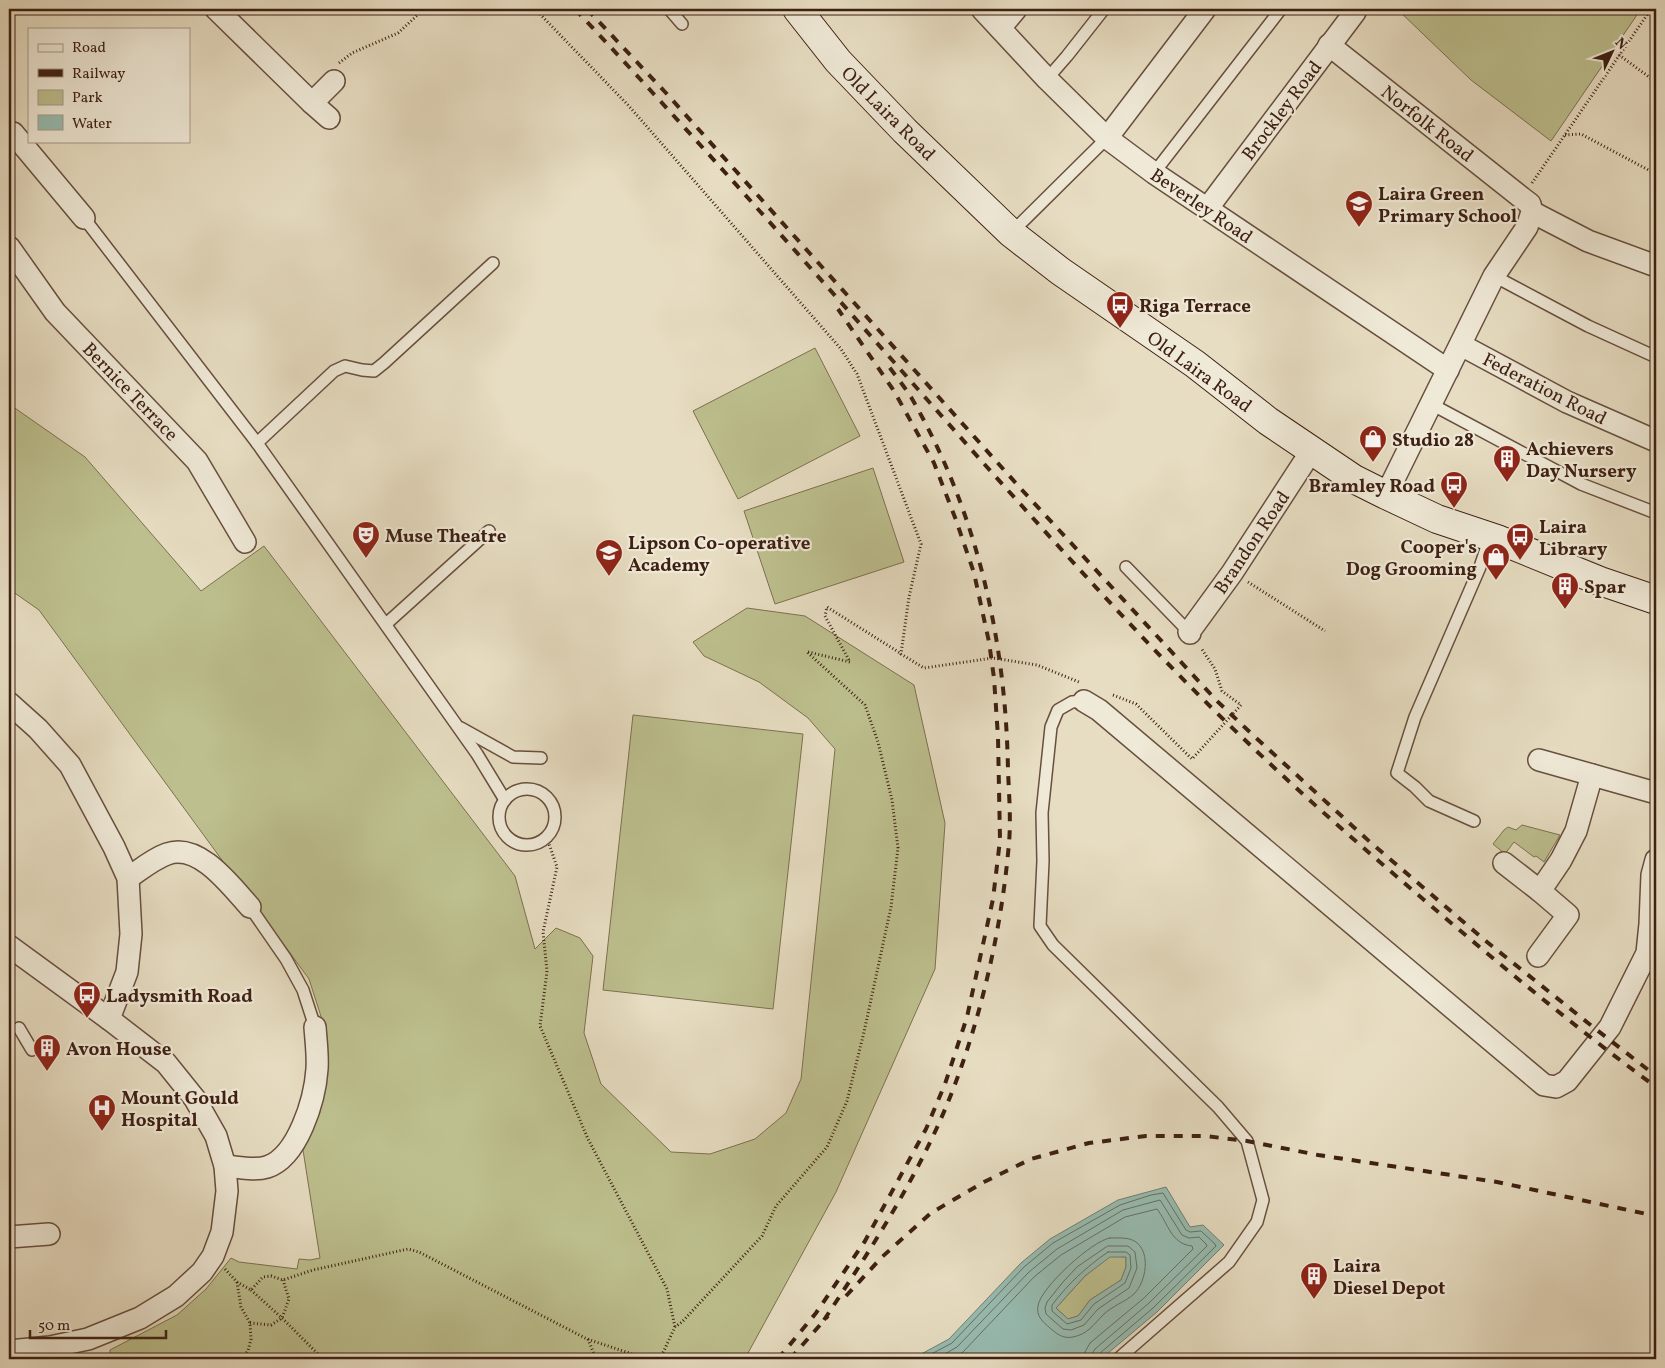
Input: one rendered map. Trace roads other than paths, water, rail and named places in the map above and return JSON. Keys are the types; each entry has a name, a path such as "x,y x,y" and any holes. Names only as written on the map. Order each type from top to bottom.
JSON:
{"main road":[{"name":"Old Laira Road","path":"797,9 838,61 905,131 1011,233 1060,271 1195,364 1268,421 1354,479 1386,495 1437,518 1490,536 1600,582 1656,600"}],"street":[{"path":"216,9 328,118"},
{"name":"Beverley Road","path":"982,9 1047,79 1107,138 1154,173 1448,370"},
{"path":"1000,28 1016,9"},
{"path":"1107,138 1206,9"},
{"name":"Brockley Road","path":"1207,209 1355,12"},
{"name":"Norfolk Road","path":"1329,45 1527,205 1588,241 1656,266"},
{"path":"312,103 334,81"},
{"path":"10,132 84,218"},
{"path":"1386,495 1494,276 1527,227 1527,205"},
{"name":"Bernice Terrace","path":"9,246 55,312 197,461 245,542"},
{"name":"Federation Road","path":"1461,345 1567,402 1656,441"},
{"name":"Brandon Road","path":"1190,632 1232,573 1312,450"},
{"path":"1083,692 1099,710 1544,1086 1556,1087 1567,1081 1610,1027 1652,956 1654,867"},
{"path":"9,703 38,729 70,765 114,847 128,878 131,934 127,972 110,1019"},
{"path":"1539,760 1656,793"},
{"path":"1540,891 1561,860 1576,831 1592,775"},
{"path":"128,878 168,853 183,852 198,857 219,873 250,907"},
{"path":"1504,863 1568,915 1538,956"},
{"path":"9,946 110,1019 166,1063 194,1099 216,1136 225,1166 228,1191 222,1232 213,1256 202,1272 176,1296 140,1318 88,1339 50,1347 9,1351"},
{"path":"225,1166 266,1167 282,1159 297,1137 307,1116 313,1095 317,1069 315,1028"},
{"path":"9,1237 49,1234"}],"lane":[{"path":"669,9 682,24"},
{"path":"1047,79 1104,9"},
{"path":"1154,173 1281,9"},
{"path":"1011,233 1107,138"},
{"path":"84,218 257,443 477,754 505,800"},
{"path":"257,443 334,371 345,366 374,371 493,263"},
{"path":"1494,276 1588,326 1656,357"},
{"path":"1432,404 1581,484 1656,513"},
{"path":"386,624 490,531"},
{"path":"1474,821 1429,801 1397,773 1415,717 1480,567 1490,536"},
{"path":"1126,567 1190,632"},
{"path":"1083,692 1072,702 1058,710 1051,727 1042,812 1043,861 1040,926 1053,945 1218,1108 1247,1141 1263,1200 1257,1222 1229,1262 1118,1359"},
{"path":"457,726 513,757 540,758"},
{"path":"526,789 542,793 549,798 556,814 555,823 547,838 530,846 520,845 505,835 499,817 500,808 505,800 511,794 526,789"},
{"path":"250,907 286,959 303,990 315,1028"},
{"path":"19,1028 32,1050"}],"water":[{"path":"1166,1187 1190,1227 1203,1225 1224,1245 1157,1312 1101,1359 912,1359 949,1339 1021,1263 1050,1239 1118,1200","holes":["1110,1257 1126,1257 1126,1267 1121,1280 1090,1300 1078,1316 1068,1319 1056,1308 1085,1276"]}],"railway":[{"path":"575,9 731,179 1081,571 1211,707 1310,801 1480,948 1656,1087"},
{"path":"587,9 666,93 1022,490 1217,701 1370,842 1487,942 1656,1076"},
{"path":"778,1359 816,1313 865,1241 926,1129 945,1084 967,1017 993,899 1000,840 998,737 994,678 989,642 974,573 934,463 894,391 838,309"},
{"path":"824,1320 878,1236 912,1178 954,1087 974,1028 990,967 1002,905 1009,843 1010,807 1006,722 994,625 984,578 954,485 934,440 911,397 887,364"},
{"path":"846,1296 882,1257 931,1213 984,1182 1031,1159 1089,1143 1146,1136 1205,1136 1247,1141 1318,1155 1497,1182 1656,1216"},
{"path":"790,1359 828,1316"}],"place":[{"name":"Laira Green Primary School","path":"1359,228"},
{"name":"Riga Terrace","path":"1120,329"},
{"name":"Studio 28","path":"1373,463"},
{"name":"Achievers Day Nursery","path":"1507,483"},
{"name":"Bramley Road","path":"1454,509"},
{"name":"Muse Theatre","path":"366,559"},
{"name":"Laira Library","path":"1520,561"},
{"name":"Lipson Co-operative Academy","path":"609,577"},
{"name":"Cooper's Dog Grooming","path":"1496,581"},
{"name":"Spar","path":"1565,610"},
{"name":"Ladysmith Road","path":"87,1019"},
{"name":"Avon House","path":"47,1072"},
{"name":"Mount Gould Hospital","path":"102,1132"},
{"name":"Laira Diesel Depot","path":"1314,1300"}]}
